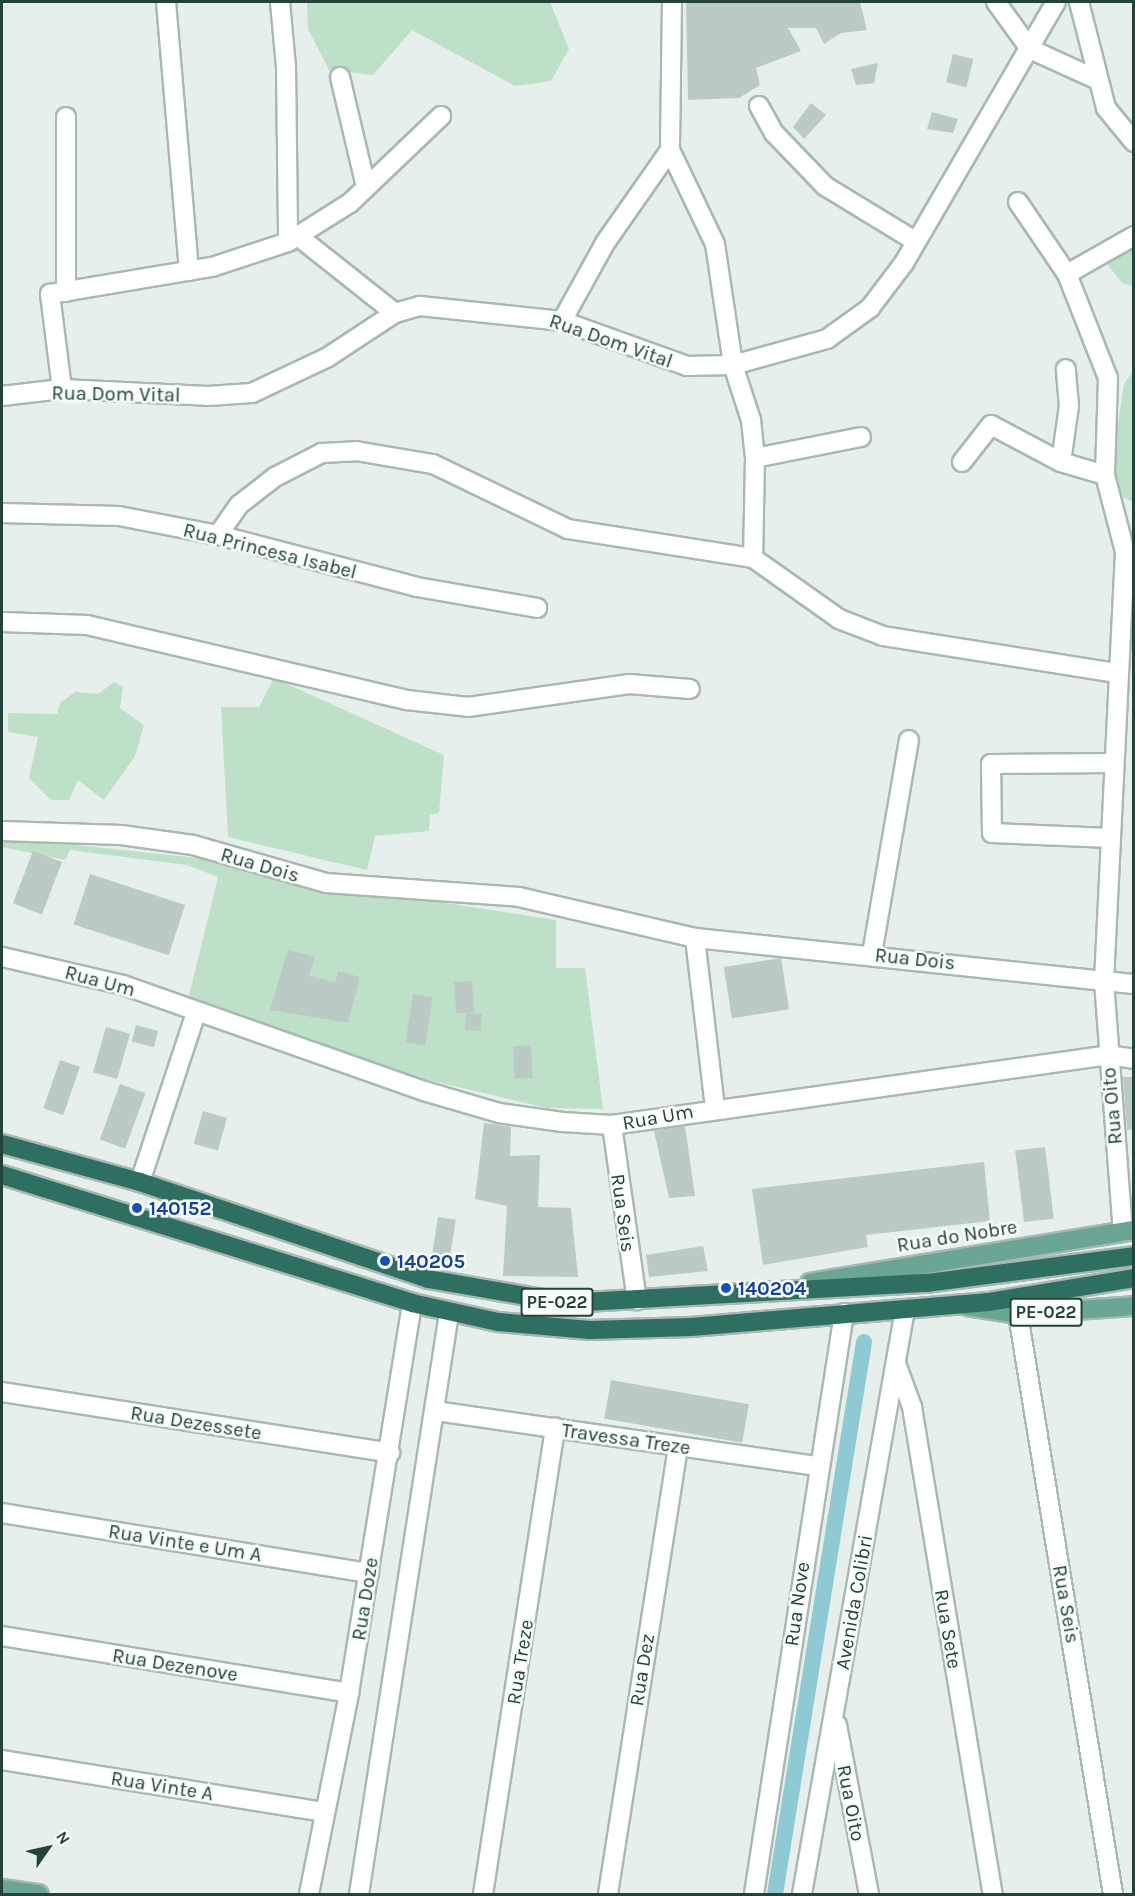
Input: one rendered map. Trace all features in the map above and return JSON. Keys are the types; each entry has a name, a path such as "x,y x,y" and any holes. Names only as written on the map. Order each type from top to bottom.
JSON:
{"highway":[{"name":"PE-022","path":"2,1144 140,1182 428,1279 567,1303 637,1300 787,1287 927,1283 1134,1256"},
{"name":"PE-022","path":"2,1175 449,1313 590,1330 960,1305 1134,1278"}],"main road":[{"name":"Rua do Nobre","path":"787,1287 1128,1231"},
{"name":"PE-022","path":"960,1305 1018,1314 1134,1306"},
{"path":"2,1889 39,1894"}],"street":[{"path":"166,2 189,272"},
{"path":"280,2 286,67 294,239"},
{"path":"672,2 670,150 715,244 733,365 751,420 755,458 753,558"},
{"path":"996,2 1030,49 1098,80"},
{"name":"Rua Dom Vital","path":"2,396 62,390 208,396 252,393 328,357 395,313 420,306 452,307 562,321 687,366 733,365 845,329 870,308 915,241 1056,2"},
{"path":"1079,2 1106,108 1134,142"},
{"path":"340,77 366,187"},
{"path":"759,106 774,133 825,186 915,241"},
{"path":"62,390 50,294 189,272 294,239 366,187 441,116"},
{"path":"66,117 66,292"},
{"path":"562,321 605,243 670,150"},
{"name":"Rua Oito","path":"1018,202 1067,274 1108,378 1105,475 1128,531 1116,673 1104,981 1107,1055 1128,1231"},
{"path":"1067,274 1134,236"},
{"path":"294,239 395,313"},
{"path":"1061,462 1069,406 1066,369"},
{"path":"962,462 991,425 1061,462 1105,475"},
{"path":"755,458 861,437"},
{"path":"218,535 239,505 275,477 322,453 356,451 433,464 568,529 595,536 753,558 839,619 883,636 1116,673"},
{"name":"Rua Princesa Isabel","path":"2,513 118,516 218,535 417,587 537,608"},
{"path":"2,622 87,625 407,700 468,707 629,684 690,689"},
{"path":"872,954 909,740"},
{"path":"1110,838 992,834 991,764 1113,763"},
{"name":"Rua Dois","path":"2,831 121,835 193,845 326,883 519,897 696,938 872,954 1134,984"},
{"path":"696,938 715,1107"},
{"name":"Rua Um","path":"2,957 123,985 196,1013 499,1113 612,1125 715,1107 1107,1055 1134,1059"},
{"path":"140,1182 196,1013"},
{"name":"Rua Seis","path":"612,1125 637,1300"},
{"name":"Rua Doze","path":"309,1894 322,1812 349,1693 390,1454 412,1303"},
{"name":"Avenida Colibri","path":"802,1894 897,1365 905,1309"},
{"name":"Rua Doze","path":"359,1894 449,1313"},
{"name":"Rua Nove","path":"754,1894 817,1466 844,1313"},
{"name":"Rua Seis","path":"1018,1314 1113,1894"},
{"name":"Rua Sete","path":"897,1365 912,1407 993,1894"},
{"name":"Rua Dezessete","path":"2,1392 390,1454"},
{"name":"Travessa Treze","path":"435,1411 817,1466"},
{"name":"Rua Treze","path":"483,1894 555,1428"},
{"name":"Rua Dez","path":"608,1894 678,1446"},
{"name":"Rua Vinte e Um A","path":"2,1513 369,1573"},
{"name":"Rua Dezenove","path":"2,1636 349,1693"},
{"name":"Rua Oito","path":"834,1712 868,1894"},
{"name":"Rua Vinte A","path":"2,1760 322,1812"}],"green space":[{"path":"307,2 550,2 569,49 551,81 515,86 412,30 373,75 329,70 308,29"},
{"path":"1133,249 1133,286 1122,283 1108,265 1122,250"},
{"path":"1133,371 1133,502 1121,496 1111,471 1124,384"},
{"path":"274,678 444,755 439,813 430,815 429,831 375,836 367,870 228,837 221,707 259,707"},
{"path":"114,682 123,687 120,708 144,725 135,756 104,800 78,780 69,800 51,800 29,778 38,737 8,732 8,713 57,714 60,703 75,692 98,694"},
{"path":"2,837 216,860 324,893 401,896 556,920 556,968 585,968 603,1109 547,1108 411,1076 188,1000 218,877 187,865 70,850 65,860 2,847"}],"building":[{"path":"686,2 860,2 867,30 841,33 824,44 816,28 788,28 801,51 756,68 760,85 739,98 688,100"},
{"path":"953,54 973,59 966,87 946,82"},
{"path":"878,63 874,83 856,85 851,69"},
{"path":"811,103 826,115 804,139 793,127"},
{"path":"932,112 958,119 953,133 927,129"},
{"path":"33,851 62,862 42,914 13,903"},
{"path":"90,874 185,905 169,955 74,924"},
{"path":"288,949 315,957 309,976 335,982 338,971 360,977 348,1023 270,1010"},
{"path":"781,958 789,1009 732,1018 724,967"},
{"path":"472,981 474,1012 456,1013 454,982"},
{"path":"413,994 433,997 425,1046 405,1042"},
{"path":"466,1013 482,1014 481,1031 465,1030"},
{"path":"136,1025 158,1031 154,1047 132,1041"},
{"path":"106,1027 130,1034 117,1079 93,1072"},
{"path":"531,1045 533,1078 515,1079 513,1046"},
{"path":"60,1060 80,1067 63,1115 43,1108"},
{"path":"1123,1077 1134,1077 1134,1129 1127,1130"},
{"path":"120,1084 145,1093 125,1149 100,1139"},
{"path":"203,1111 227,1118 218,1151 194,1144"},
{"path":"484,1123 511,1127 510,1156 540,1155 538,1207 571,1208 578,1277 503,1276 507,1206 475,1199"},
{"path":"685,1126 695,1196 669,1198 654,1131"},
{"path":"1045,1147 1054,1218 1024,1222 1015,1151"},
{"path":"984,1162 990,1221 866,1235 868,1247 763,1265 752,1189"},
{"path":"438,1217 456,1220 449,1262 431,1259"},
{"path":"703,1246 708,1271 649,1277 646,1255"},
{"path":"611,1380 749,1404 742,1443 604,1418"}],"waterway":[{"path":"775,1894 864,1342"}],"place":[{"name":"140152","path":"137,1208"},
{"name":"140205","path":"385,1261"},
{"name":"140204","path":"726,1288"}]}
